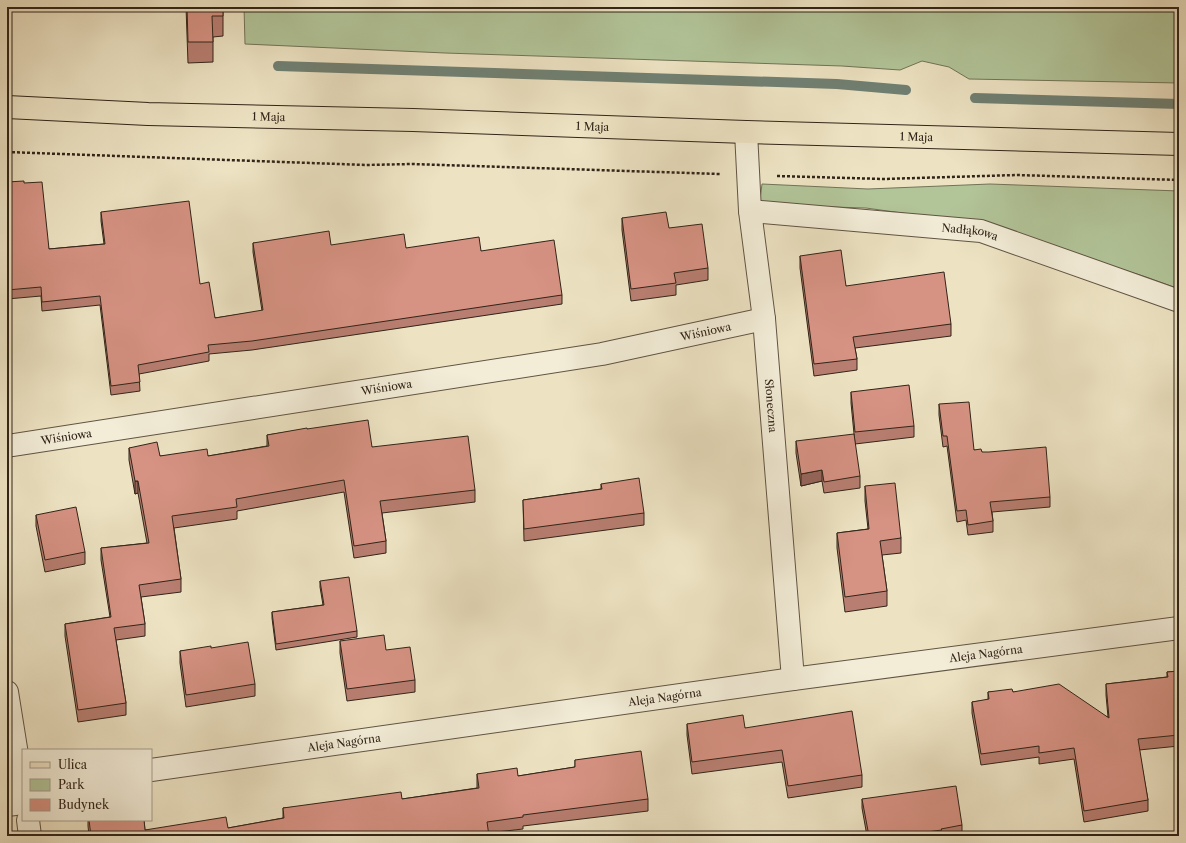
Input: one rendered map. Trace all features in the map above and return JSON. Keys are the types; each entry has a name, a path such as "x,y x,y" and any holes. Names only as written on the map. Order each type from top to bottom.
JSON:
{"main road":[{"name":"1 Maja","path":"7,107 148,114 413,120 746,132 1179,144"}],"street":[{"name":"Słoneczna","path":"746,132 750,211 764,319 793,680"},
{"name":"Nadłąkowa","path":"750,211 981,232 1179,301"},
{"name":"Wiśniowa","path":"7,446 602,354 764,319"},
{"name":"Aleja Nagórna","path":"152,770 793,680 1179,628"},
{"path":"7,692 22,787"},
{"path":"7,805 22,794"},
{"path":"28,821 30,836"}],"path":[{"path":"7,152 366,165 412,164 466,167 884,179 1017,175 1179,180"}],"green space":[{"path":"244,7 1179,7 1179,83 969,79 949,67 922,61 900,70 842,66 445,53 245,44"},
{"path":"762,184 868,189 990,184 1179,191 1179,289 981,224 866,208 766,205 760,200"}],"building":[{"path":"187,7 223,7 223,16 212,16 213,42 188,42"},
{"path":"24,181 24,183 42,182 49,249 105,244 101,212 189,201 200,284 209,282 215,318 263,310 253,243 329,231 331,245 404,234 406,248 479,237 481,251 554,240 562,295 252,341 208,345 209,352 138,365 140,382 111,386 100,296 42,302 41,287 7,290 7,182"},
{"path":"666,212 669,228 702,224 708,268 674,273 676,283 631,289 622,218"},
{"path":"841,250 846,286 944,272 951,324 853,337 857,359 814,364 800,256"},
{"path":"909,385 914,426 855,432 851,392"},
{"path":"969,402 974,450 981,449 982,452 989,452 1046,447 1050,497 990,502 993,521 968,525 966,510 957,511 947,436 943,436 939,404"},
{"path":"368,420 372,447 468,436 475,490 380,501 386,541 354,546 344,480 236,499 237,507 172,516 181,579 139,585 145,624 114,628 126,703 78,710 65,624 111,617 101,548 149,543 138,481 135,481 129,448 157,442 160,456 207,449 208,456 269,446 267,435"},
{"path":"854,434 860,476 824,482 822,470 801,474 796,441"},
{"path":"639,478 644,513 524,529 523,500 602,489 601,484"},
{"path":"895,483 901,538 880,541 887,591 845,597 837,533 869,529 865,486"},
{"path":"76,507 85,552 45,560 36,515"},
{"path":"349,577 357,631 276,644 272,612 324,605 320,581"},
{"path":"384,635 386,650 410,647 415,680 347,689 340,641"},
{"path":"248,642 255,684 186,695 180,651"},
{"path":"1179,671 1179,735 1138,739 1148,800 1084,811 1074,748 1039,753 1039,746 981,754 972,702 989,699 988,692 1012,689 1013,692 1059,684 1109,718 1106,684 1168,677 1167,672"},
{"path":"852,711 862,775 788,786 782,750 692,762 687,724 743,715 745,728"},
{"path":"641,751 648,799 523,815 523,817 487,822 489,836 91,836 89,821 144,821 145,830 226,817 228,828 284,818 283,808 401,792 402,799 479,788 477,774 517,768 518,776 575,767 575,760"},
{"path":"956,786 962,825 941,829 942,830 918,833 918,836 869,836 862,799"}],"waterway":[{"path":"278,66 837,84 906,90"},
{"path":"975,98 1179,104"}]}
